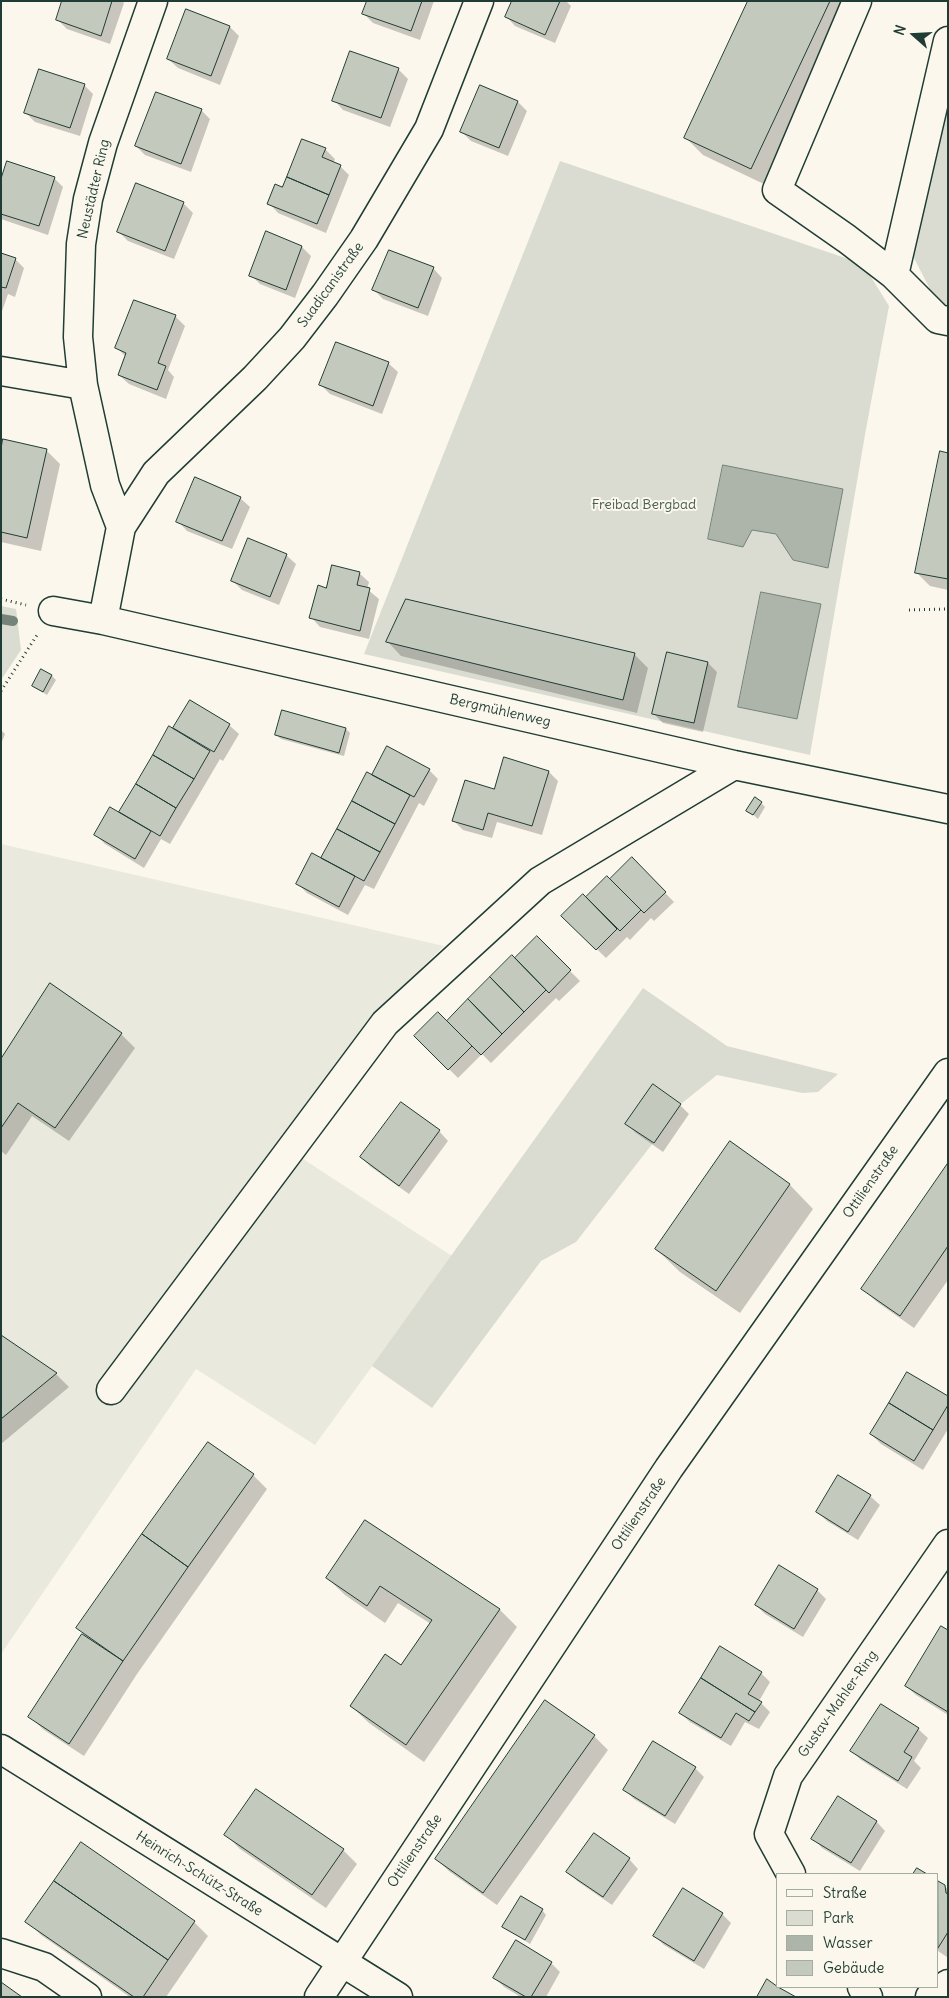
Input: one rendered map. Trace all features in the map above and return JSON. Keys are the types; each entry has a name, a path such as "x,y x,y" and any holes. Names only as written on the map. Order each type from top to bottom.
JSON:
{"street":[{"name":"Neustädter Ring","path":"121,527 105,485 83,385 78,337 81,244 88,199 103,143 153,1"},
{"name":"Suadicanistraße","path":"121,527 156,474 255,378 292,338 326,295 364,239 429,129 480,1"},
{"path":"857,1 778,190 847,238 894,275 938,319 948,321"},
{"path":"894,275 948,41"},
{"path":"1,371 83,385"},
{"path":"103,620 121,527"},
{"name":"Bergmühlenweg","path":"53,611 103,620 734,765 948,809"},
{"path":"111,1390 384,1023 540,881 734,765"},
{"name":"Ottilienstraße","path":"319,1997 669,1468 948,1073"},
{"name":"Gustav-Mahler-Ring","path":"790,1873 769,1834 788,1776 948,1544"},
{"name":"Heinrich-Schütz-Straße","path":"1,1750 398,1997"},
{"path":"1,1953 44,1966 87,1997"},
{"path":"930,1997 948,1984"}],"path":[{"path":"909,610 948,609"},
{"path":"1,691 53,611"}],"shaded area":[{"path":"1,844 444,946 367,1021 277,1142 452,1256 315,1445 196,1369 1,1654"}],"green space":[{"path":"948,98 948,306 937,303 913,256"},
{"name":"Freibad Bergbad","path":"560,161 863,264 889,306 810,755 364,654"},
{"path":"1,606 16,609 21,650 1,680"},
{"path":"643,988 727,1046 838,1074 818,1092 802,1093 717,1075 681,1104 653,1084 626,1124 653,1143 576,1242 541,1261 432,1408 372,1366"}],"water":[{"path":"723,465 843,489 828,568 793,560 776,534 752,530 743,547 708,539"},
{"path":"761,592 821,604 797,719 738,707"}],"building":[{"path":"62,1 112,1 101,36 56,20"},
{"path":"367,1 422,1 411,31 362,14"},
{"path":"512,1 560,1 545,35 505,17"},
{"path":"748,1 830,1 751,169 684,138"},
{"path":"186,9 230,26 211,76 167,59"},
{"path":"350,51 399,68 381,118 332,101"},
{"path":"39,69 85,84 70,128 24,113"},
{"path":"480,85 518,101 499,148 460,132"},
{"path":"156,92 202,109 181,164 135,146"},
{"path":"302,139 326,148 322,157 341,165 329,195 287,177"},
{"path":"7,161 55,177 39,226 1,214 1,179"},
{"path":"287,177 329,195 317,224 267,204 275,184 282,187"},
{"path":"136,183 184,202 165,251 117,232"},
{"path":"266,231 302,246 286,290 249,276"},
{"path":"389,250 434,267 418,308 372,290"},
{"path":"1,253 16,258 6,288 1,287"},
{"path":"134,300 176,315 158,363 166,366 157,390 118,375 126,353 115,348"},
{"path":"336,342 389,362 373,406 319,385"},
{"path":"3,439 47,449 27,538 1,532 1,449"},
{"path":"940,451 948,453 948,579 915,573"},
{"path":"195,477 241,497 222,541 176,522"},
{"path":"248,538 287,554 270,597 231,581"},
{"path":"332,565 360,572 357,585 370,588 360,631 309,618 318,585 326,588"},
{"path":"406,599 635,653 623,700 386,642"},
{"path":"667,652 708,662 694,723 652,714"},
{"path":"41,669 52,675 43,692 32,686"},
{"path":"190,700 230,724 214,752 173,728"},
{"path":"282,710 346,728 339,753 275,735"},
{"path":"169,726 210,751 194,779 153,755"},
{"path":"387,746 430,769 414,797 372,775"},
{"path":"153,755 194,779 176,808 136,784"},
{"path":"504,757 549,771 532,826 488,813 483,830 452,821 465,780 494,789"},
{"path":"367,772 410,795 395,824 352,801"},
{"path":"136,784 176,808 160,836 119,812"},
{"path":"755,797 762,802 753,815 746,811"},
{"path":"352,801 395,824 380,852 337,829"},
{"path":"110,807 151,831 135,859 94,835"},
{"path":"337,829 380,852 364,881 321,858"},
{"path":"312,853 355,876 339,907 296,884"},
{"path":"632,857 666,892 644,913 610,879"},
{"path":"607,876 641,910 620,931 586,897"},
{"path":"583,894 617,929 596,950 561,916"},
{"path":"537,936 571,970 549,993 515,958"},
{"path":"512,955 546,990 524,1012 490,977"},
{"path":"490,977 524,1012 502,1034 468,999"},
{"path":"50,983 122,1033 55,1128 18,1103 1,1128 1,1059"},
{"path":"468,999 502,1034 481,1055 447,1021"},
{"path":"438,1012 472,1046 448,1070 414,1036"},
{"path":"653,1084 681,1104 654,1143 625,1124"},
{"path":"401,1102 440,1130 399,1186 360,1157"},
{"path":"730,1141 790,1184 716,1291 655,1249"},
{"path":"948,1163 948,1246 900,1316 861,1289"},
{"path":"1,1335 57,1373 1,1419"},
{"path":"907,1372 948,1396 948,1405 933,1430 889,1403"},
{"path":"889,1403 933,1430 914,1461 870,1434"},
{"path":"208,1442 254,1474 188,1567 142,1534"},
{"path":"838,1475 871,1495 848,1532 816,1512"},
{"path":"365,1520 500,1609 406,1745 350,1706 385,1654 401,1665 432,1620 380,1586 367,1606 326,1578"},
{"path":"142,1534 188,1567 123,1661 76,1628"},
{"path":"779,1565 818,1589 794,1629 755,1605"},
{"path":"941,1626 948,1630 948,1712 905,1686"},
{"path":"82,1634 123,1661 69,1744 28,1717"},
{"path":"720,1646 762,1672 748,1694 762,1702 755,1712 701,1678"},
{"path":"701,1678 755,1712 749,1721 736,1713 721,1738 679,1713"},
{"path":"545,1700 595,1735 483,1893 435,1859"},
{"path":"881,1704 919,1728 904,1752 912,1757 898,1781 850,1751"},
{"path":"653,1741 696,1767 665,1816 623,1790"},
{"path":"256,1789 344,1849 312,1895 224,1835"},
{"path":"838,1796 877,1821 851,1863 811,1839"},
{"path":"594,1833 630,1858 603,1897 566,1872"},
{"path":"81,1842 195,1921 168,1960 54,1881"},
{"path":"917,1868 925,1873 914,1873"},
{"path":"54,1881 168,1960 143,1997 134,1997 25,1922"},
{"path":"939,1882 945,1885 946,1893 948,1894 948,1932 939,1946"},
{"path":"683,1888 723,1913 694,1961 653,1936"},
{"path":"521,1896 543,1909 525,1940 502,1927"},
{"path":"516,1940 552,1962 531,1997 526,1997 493,1978"},
{"path":"767,1979 776,1986 776,1988 780,1988 796,1997 757,1997"},
{"path":"1,1982 22,1997 1,1997"}],"waterway":[{"path":"1,619 13,621"}]}
